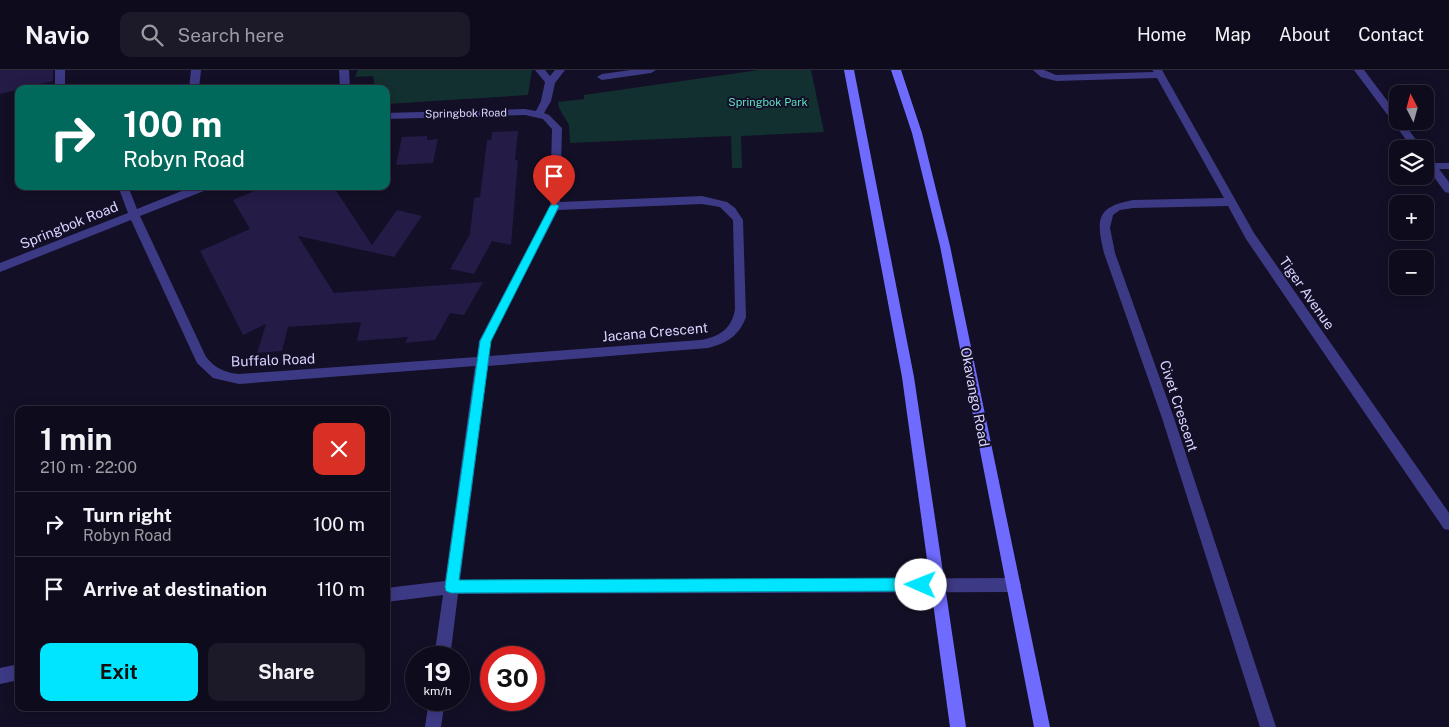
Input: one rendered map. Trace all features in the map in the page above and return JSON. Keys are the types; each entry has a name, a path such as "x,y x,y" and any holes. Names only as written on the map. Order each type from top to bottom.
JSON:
{"main road":[{"path":"849,70 908,377 958,727"},
{"name":"Okavango Road","path":"896,70 917,133 945,246 1042,727"}],"street":[{"path":"60,70 60,85"},
{"path":"194,85 196,70"},
{"path":"344,70 345,85"},
{"path":"540,70 550,82"},
{"path":"444,646 485,341 554,206 557,128 542,115 550,82 560,70"},
{"path":"602,77 651,70"},
{"path":"1038,70 1044,75 1056,78 1158,72"},
{"path":"1359,70 1411,140"},
{"name":"Tiger Avenue","path":"1158,72 1229,202 1250,236 1449,524"},
{"name":"Springbok Road","path":"390,116 525,112 542,115"},
{"path":"1434,163 1449,166"},
{"path":"1434,170 1449,189"},
{"name":"Buffalo Road","path":"124,190 134,216 201,360 206,367 221,376 239,379 482,362"},
{"name":"Springbok Road","path":"0,268 196,190"},
{"name":"Jacana Crescent","path":"482,362 706,344 722,340 737,326 741,318 738,220 730,209 717,202 702,200 554,206"},
{"name":"Civet Crescent","path":"1229,202 1133,204 1120,206 1109,211 1105,219 1104,234 1134,319 1268,727"},
{"path":"390,594 451,587 1014,585"},
{"path":"0,676 15,673"},
{"path":"433,727 435,711"}],"green space":[{"path":"358,70 532,70 528,95 390,104 390,85 375,85 373,76 355,77"},
{"name":"Springbok Park","path":"759,70 811,70 824,132 741,136 742,168 732,168 731,136 570,143 569,125 559,108 558,102 584,99 584,95"}],"building":[{"path":"0,70 53,70 53,81 37,85 15,85 15,90 0,94"},
{"path":"518,131 515,160 518,160 511,245 492,241 474,274 450,269 470,234 474,198 480,197 487,140 491,140 492,132"},
{"path":"427,136 427,140 438,139 433,163 396,165 402,137"},
{"path":"257,190 336,190 372,245 397,210 422,216 394,257 298,236 334,293 483,282 464,315 450,313 435,340 405,343 408,337 357,341 361,322 288,327 282,351 257,353 266,324 243,335 200,251 250,229 233,200"}],"route":[{"path":"554,206 485,341 451,587 921,585"}]}
